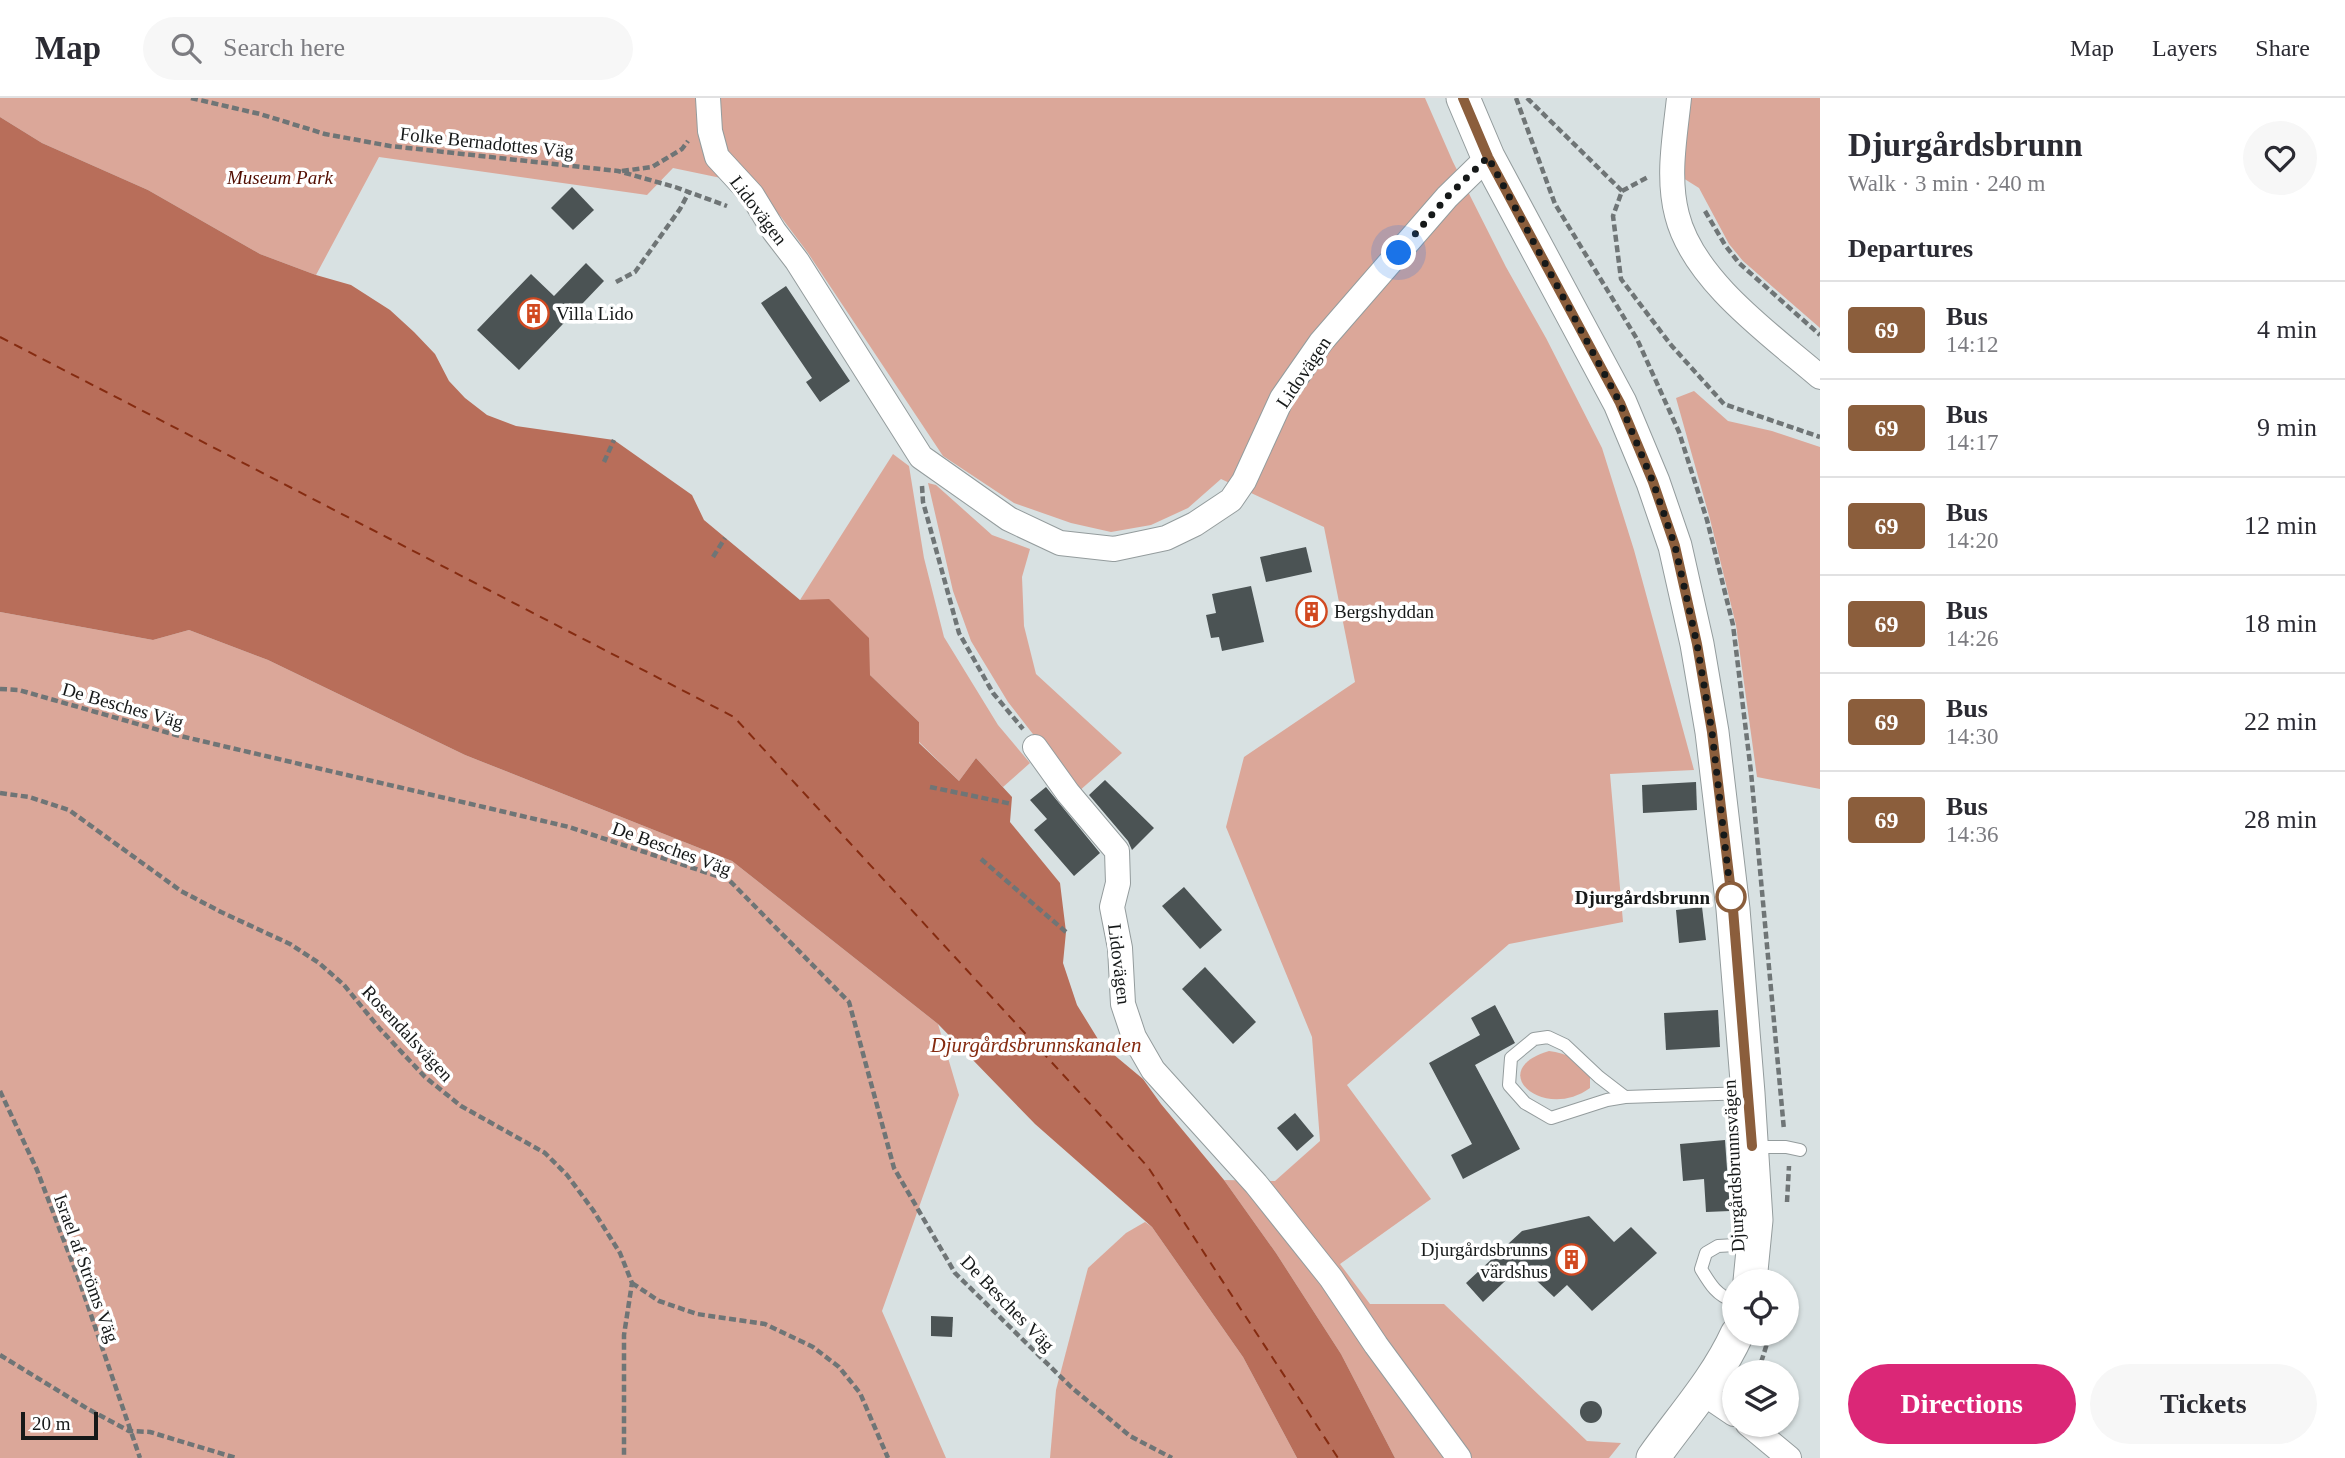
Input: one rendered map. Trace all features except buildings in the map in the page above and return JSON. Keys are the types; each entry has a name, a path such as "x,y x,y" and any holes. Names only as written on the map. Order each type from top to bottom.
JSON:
{"street":[{"name":"Lidovägen","path":"708,98 710,131 717,157 752,195 774,231 797,261 921,457 1009,519 1060,543 1114,549 1166,538 1195,524 1231,500 1244,481 1282,398 1321,342 1447,197 1488,157"},
{"name":"Djurgårdsbrunnsvägen","path":"1463,98 1488,157 1620,403 1653,482 1675,546 1697,644 1712,732 1733,909 1756,1220 1751,1269"},
{"path":"1679,98 1662,174 1690,248 1709,276 1765,330 1820,377"},
{"name":"Lidovägen","path":"1035,747 1068,793 1117,851 1118,883 1112,907 1120,948 1123,1004 1134,1037 1153,1070 1256,1184 1323,1268 1458,1458"},
{"path":"1653,1458 1703,1393 1732,1346"},
{"path":"1703,1393 1722,1406"},
{"path":"1764,1437 1789,1458"}],"lane":[{"path":"1625,1097 1565,1045 1548,1037 1534,1039 1511,1058 1509,1084 1525,1103 1551,1118 1606,1100 1625,1097 1748,1093"},
{"path":"1752,1146 1800,1150"},
{"path":"1722,1296 1711,1286 1701,1269 1706,1253 1718,1246 1754,1244"}],"path":[{"name":"Folke Bernadottes Väg","path":"191,98 260,114 325,134 390,146 618,171 689,192 733,209"},
{"path":"1527,98 1622,191"},
{"path":"618,171 652,167 682,149 694,132"},
{"path":"1820,335 1739,263 1725,246 1690,188 1662,174 1622,191 1613,216 1621,279 1671,345 1724,404 1820,437"},
{"path":"616,282 635,272 689,192"},
{"path":"604,462 614,440"},
{"path":"921,457 923,502 959,633 993,692 1035,747"},
{"path":"713,556 725,538"},
{"name":"De Besches Väg","path":"0,689 19,690 176,735 569,827 729,880 849,1002 894,1168 955,1273 1071,1387 1129,1436 1172,1458"},
{"path":"930,787 1012,804"},
{"name":"Rosendalsvägen","path":"0,793 29,797 69,810 181,891 290,944 319,962 344,985 425,1077 461,1106 545,1153 567,1175 620,1253 632,1283"},
{"path":"981,859 1066,932"},
{"name":"Israel af Ströms Väg","path":"0,1091 37,1170 79,1280 140,1458"},
{"path":"624,1458 624,1335 632,1283 659,1301 696,1314 765,1324 813,1347 839,1367 860,1393 888,1458"},
{"path":"0,1355 129,1431 150,1432 236,1458"}],"green space":[{"name":"Museum Park","path":"0,98 1425,98 1453,162 1506,267 1602,448 1634,550 1694,770 1610,774 1623,922 1509,944 1347,1085 1431,1199 1340,1264 1370,1304 1444,1304 1587,1441 1621,1443 1609,1458 1395,1458 1341,1354 1276,1253 1224,1180 1275,1181 1320,1141 1312,1037 1226,827 1244,757 1355,682 1324,527 1221,479 1188,508 1151,525 1111,532 1071,523 1014,503 943,456 808,253 781,217 745,183 673,168 647,195 379,157 316,275 260,254 148,190 42,143 0,117"},
{"path":"1687,98 1820,98 1820,328 1743,261 1729,244 1699,188 1683,178"},
{"path":"1694,391 1728,421 1772,431 1820,447 1820,789 1757,777 1736,625 1676,398"},
{"path":"893,454 909,466 924,558 944,637 998,725 1030,763 1003,787 976,758 959,781 919,742 919,722 870,675 800,600"},
{"path":"928,483 936,485 992,535 1030,549 1022,577 1024,626 1036,674 1122,753 1078,792 1008,702 971,641 953,591"},
{"path":"0,612 153,640 189,630 268,660 465,755 732,861 938,1024 959,1095 882,1311 946,1458 0,1458"},
{"path":"1549,1051 1571,1058 1590,1072 1590,1088 1572,1097 1555,1099 1539,1096 1527,1089 1521,1080 1521,1070 1530,1059"},
{"path":"1145,1222 1152,1227 1243,1357 1297,1458 1050,1458 1056,1390 1088,1268 1126,1233"}],"water":[{"name":"Djurgårdsbrunnskanalen","path":"0,117 42,143 148,190 260,254 351,285 390,310 414,332 435,354 449,381 487,415 516,426 614,440 692,495 704,520 800,600 829,599 869,638 870,675 919,722 919,743 959,781 976,758 1012,797 1010,822 1060,883 1066,932 1063,963 1077,1005 1101,1044 1143,1079 1224,1180 1276,1253 1341,1354 1395,1458 1297,1458 1243,1357 1152,1227 1035,1124 938,1024 732,861 465,755 268,660 189,630 153,640 0,612"}],"ferry route":[{"path":"0,337 734,717 1148,1167 1338,1458"}],"bus line":[{"name":"69","path":"1463,98 1488,157 1620,403 1653,482 1675,546 1697,644 1712,732 1733,909 1752,1146"}],"place":[{"name":"Villa Lido","path":"533,313"},
{"name":"Bergshyddan","path":"1311,611"},
{"name":"Djurgårdsbrunn","path":"1731,897"},
{"name":"Djurgårdsbrunns värdshus","path":"1571,1260"}],"route":[{"path":"1399,253 1447,197 1488,157 1620,403 1653,482 1675,546 1697,644 1712,732 1731,897"}]}
